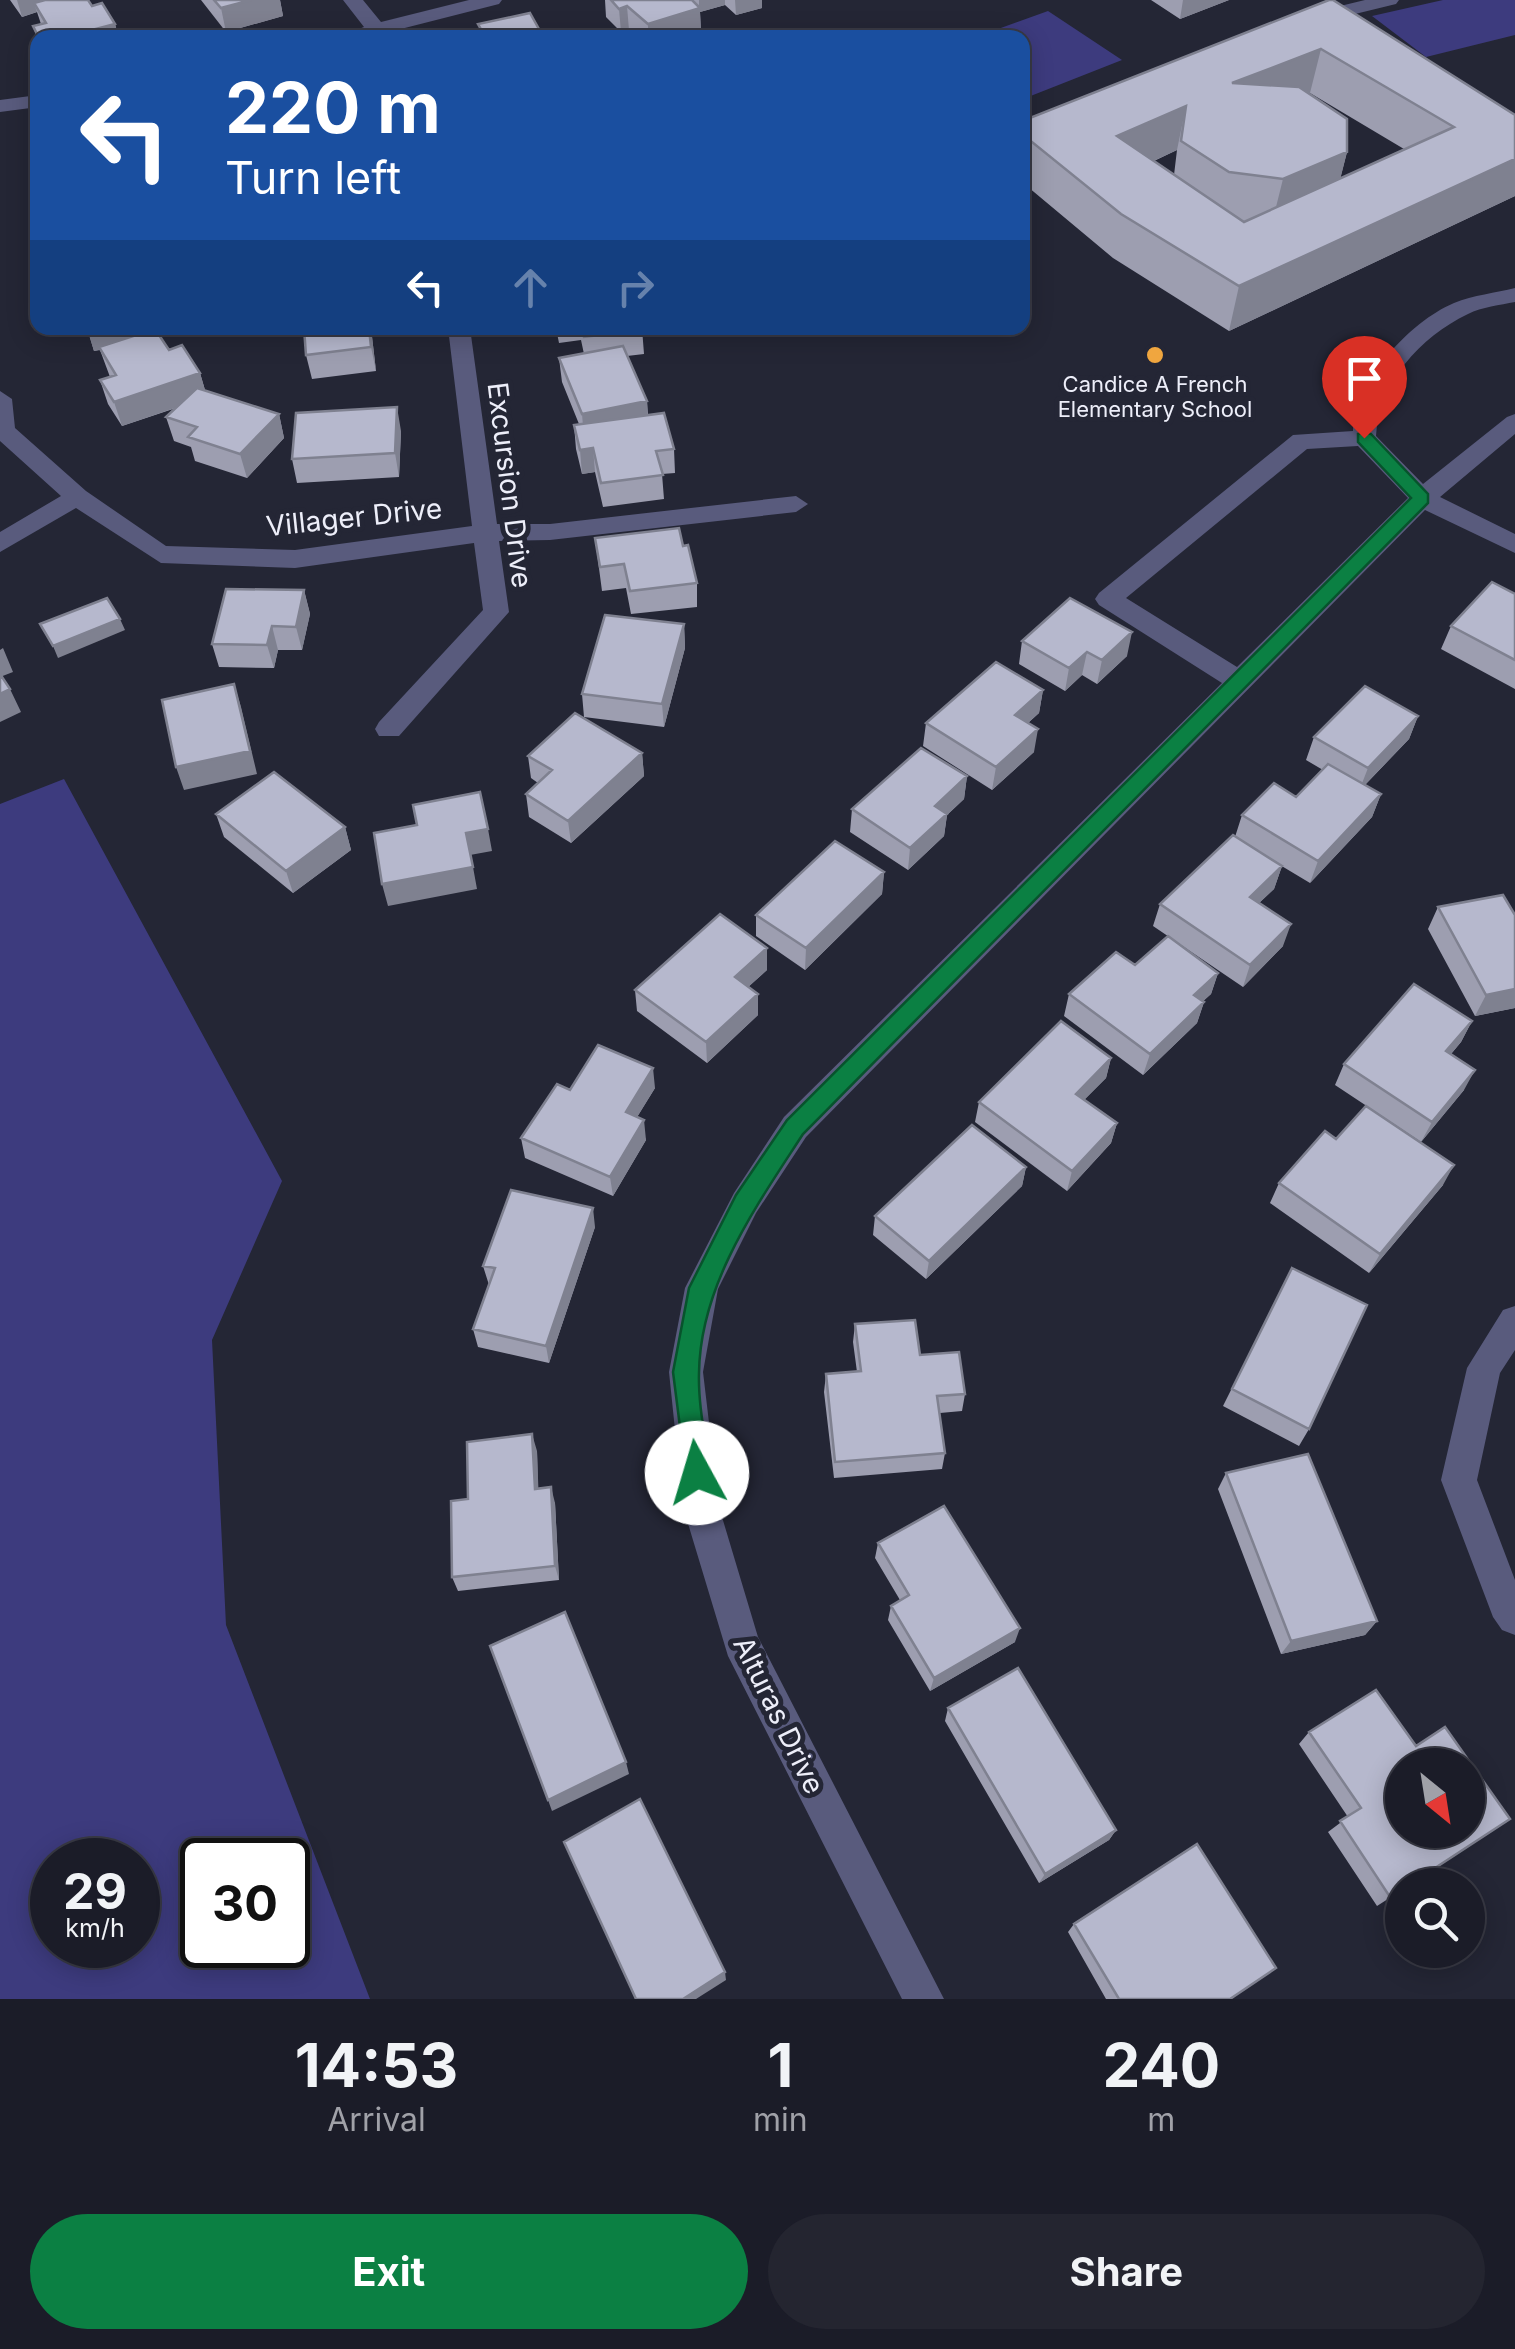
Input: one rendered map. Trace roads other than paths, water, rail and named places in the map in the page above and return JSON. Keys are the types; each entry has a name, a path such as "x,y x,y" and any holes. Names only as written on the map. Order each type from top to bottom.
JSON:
{"street":[{"path":"353,0 378,30"},
{"path":"391,30 492,0"},
{"path":"1294,25 1389,0"},
{"path":"0,106 30,102"},
{"path":"1364,438 1366,409 1398,354 1461,308 1515,295"},
{"name":"Excursion Drive","path":"389,729 496,612 460,335"},
{"name":"Villager Drive","path":"0,399 3,431 77,498 161,554 294,559 485,533 550,532 796,504"},
{"name":"Alturas Drive","path":"924,1999 740,1643 700,1507 686,1372 702,1288 745,1202 795,1127 1422,498 1515,422"},
{"path":"1239,682 1108,599 1301,440 1364,438 1422,498 1515,544"},
{"path":"0,543 77,498"},
{"path":"1515,1321 1484,1368 1459,1480 1506,1604 1515,1617"}],"place":[{"name":"Candice A French Elementary School","path":"1155,355"}]}
